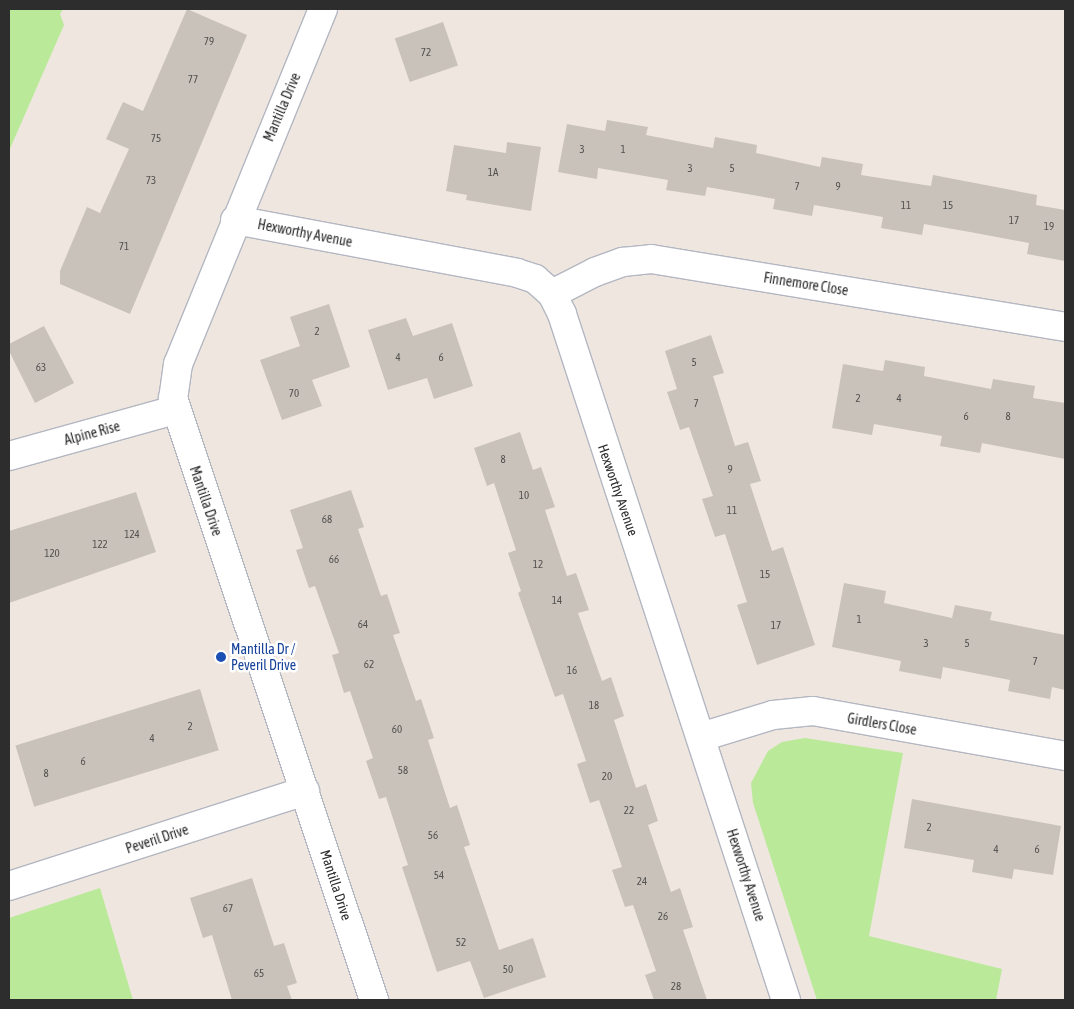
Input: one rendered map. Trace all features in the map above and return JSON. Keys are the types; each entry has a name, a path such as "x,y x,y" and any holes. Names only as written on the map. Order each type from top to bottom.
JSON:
{"street":[{"name":"Mantilla Drive","path":"323,9 234,220 178,364 173,386 175,410 374,1000"},
{"name":"Hexworthy Avenue","path":"234,220 517,273 536,279 552,294 562,314 595,423 702,737 786,1000"},
{"name":"Finnemore Close","path":"552,294 595,272 623,262 651,259 1065,327"},
{"name":"Alpine Rise","path":"9,456 175,410"},
{"name":"Girdlers Close","path":"702,737 773,715 813,711 1065,756"},
{"name":"Peveril Drive","path":"9,886 305,792"}],"green space":[{"path":"9,9 63,9 60,14 64,25 9,151"},
{"path":"805,738 903,753 869,936 1002,969 996,1000 817,1000 753,803 751,783 768,751 782,742"},
{"path":"100,888 133,1000 9,1000 9,918"}],"building":[{"path":"187,9 247,35 130,314 60,284 60,271 87,207 100,213 129,149 106,139 123,102 143,111"},
{"path":"443,22 458,65 410,82 395,39"},
{"path":"607,120 648,127 646,135 713,148 715,137 757,145 756,153 820,167 822,157 863,164 861,175 931,186 933,175 1037,195 1036,205 1065,210 1065,261 1027,254 1029,243 970,232 924,224 922,235 881,228 883,217 814,205 812,216 773,209 775,199 707,187 705,196 666,190 668,180 598,168 597,179 558,172 567,124 605,131"},
{"path":"507,142 541,147 531,211 466,200 467,195 446,191 454,145 506,153"},
{"path":"329,304 350,367 312,380 322,406 282,420 260,360 300,346 290,317"},
{"path":"406,318 413,336 452,323 473,386 434,399 427,378 388,390 368,330"},
{"path":"44,326 74,383 35,403 9,351 9,344"},
{"path":"711,335 724,373 713,376 735,446 748,442 761,481 750,484 772,551 783,547 815,645 757,665 737,605 747,602 725,534 715,537 702,499 713,496 689,427 680,430 667,392 677,389 665,351"},
{"path":"885,360 925,367 924,376 991,389 993,379 1035,386 1033,398 1065,403 1065,459 982,443 980,453 940,446 942,436 874,424 872,435 832,428 843,364 883,371"},
{"path":"520,432 533,470 541,467 555,507 545,510 567,576 576,573 589,610 578,613 602,681 611,677 624,716 614,720 636,788 646,784 658,821 648,825 671,892 680,888 693,927 683,930 707,1000 654,1000 645,975 656,971 633,905 625,907 612,870 622,867 599,800 590,803 577,764 586,761 563,694 555,697 518,593 521,591 508,553 516,550 494,483 487,486 474,448"},
{"path":"351,490 364,527 358,529 381,596 387,594 400,633 393,635 416,701 421,699 434,738 428,740 450,808 457,805 470,845 464,847 499,950 533,938 546,977 484,998 470,961 437,972 402,867 408,865 386,797 379,799 366,761 373,758 350,691 344,693 332,655 339,653 315,586 309,588 296,550 303,548 290,510"},
{"path":"136,492 156,552 9,603 9,531"},
{"path":"844,583 886,591 884,603 952,618 955,605 992,612 990,620 1065,635 1065,690 1052,687 1050,699 1008,691 1010,680 943,667 941,679 899,671 901,661 832,647"},
{"path":"200,689 219,750 34,807 15,745"},
{"path":"912,799 1061,826 1053,875 1014,869 1012,879 972,872 974,860 904,848"},
{"path":"252,878 274,946 284,943 297,983 287,986 292,1000 232,1000 212,935 203,938 190,898"}],"place":[{"name":"Mantilla Dr / Peveril Drive","path":"221,657"}]}
